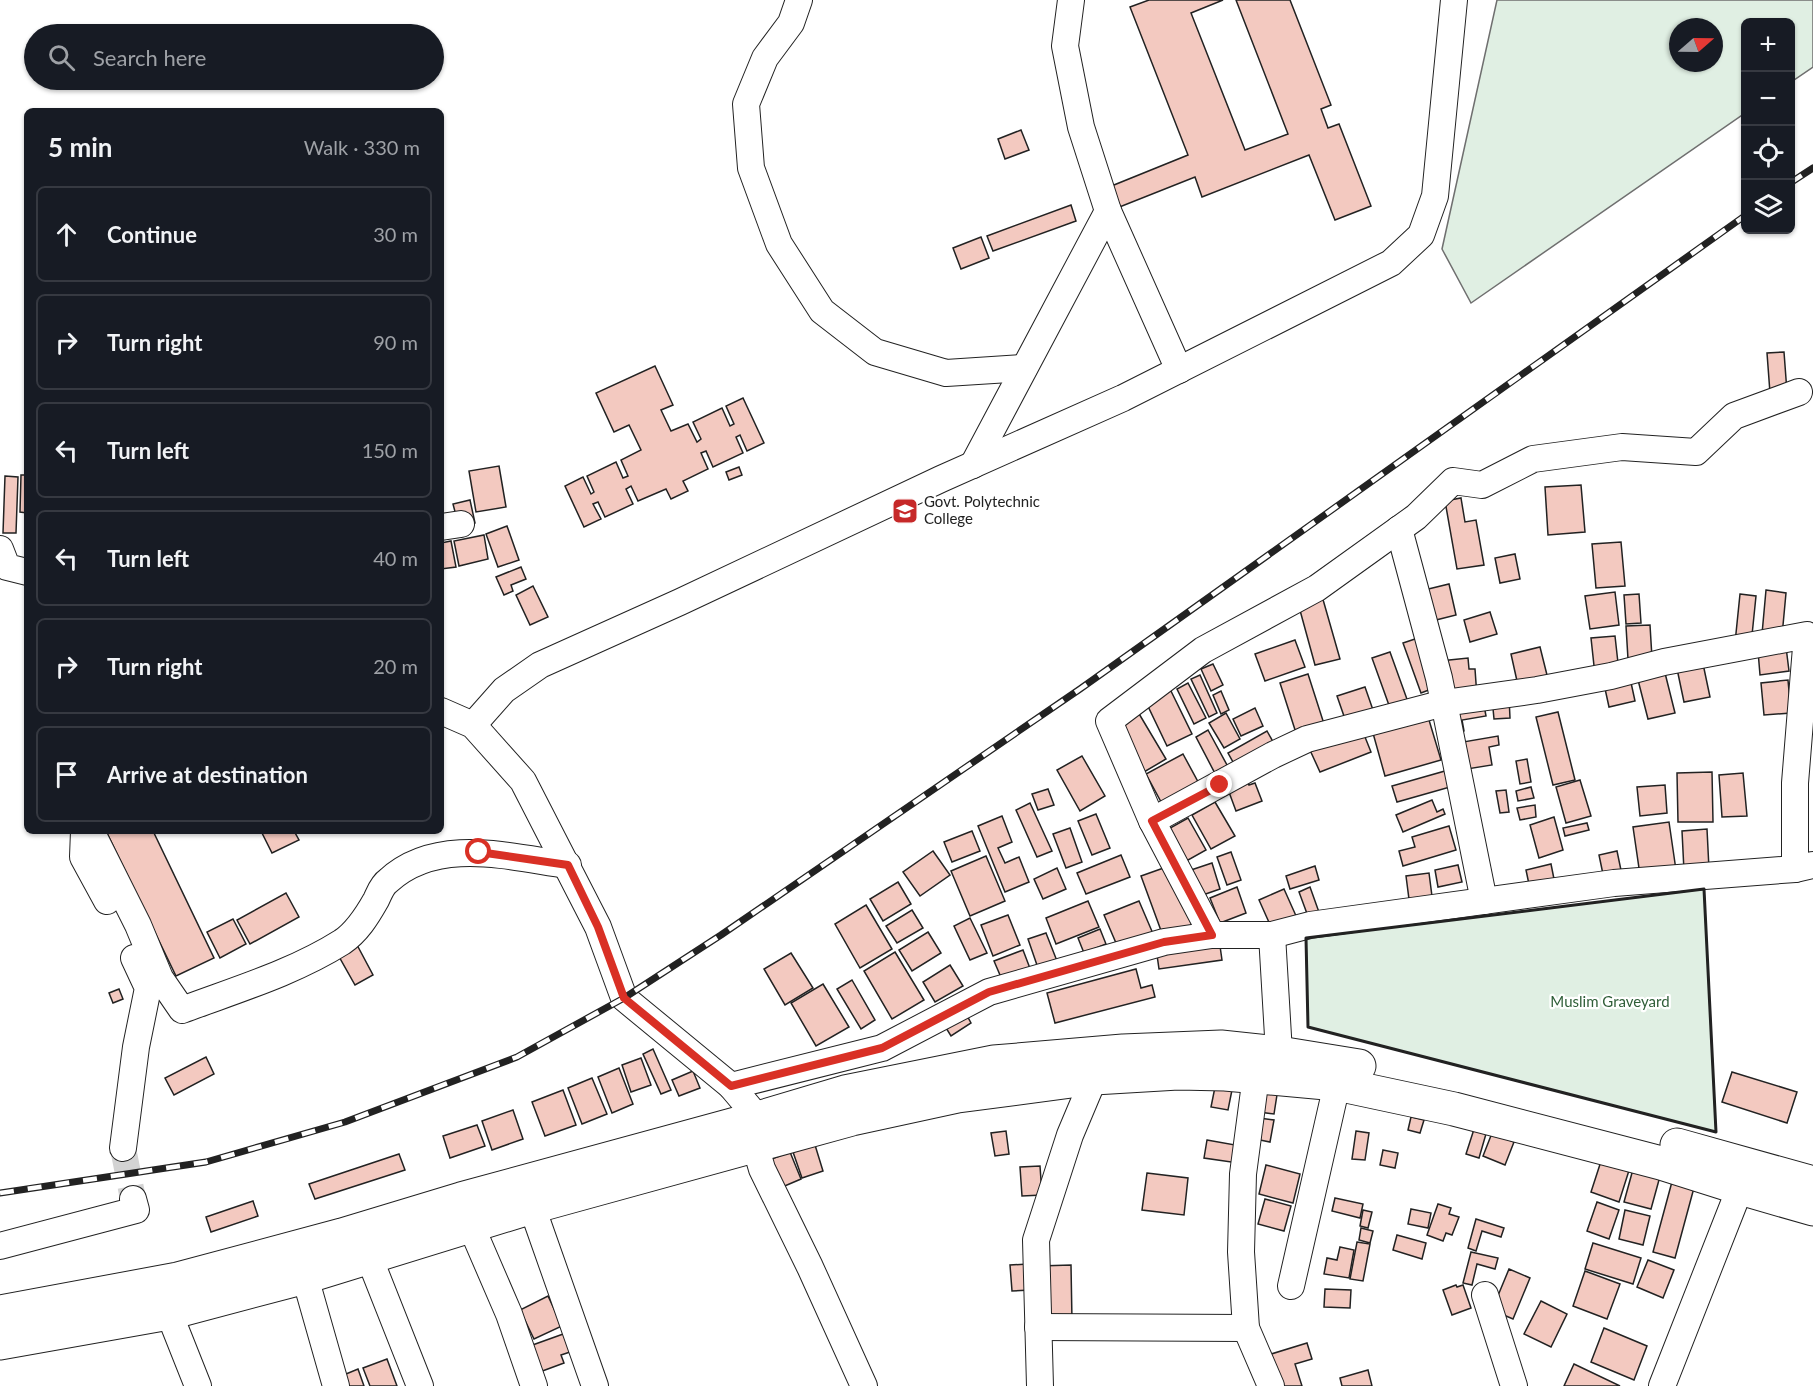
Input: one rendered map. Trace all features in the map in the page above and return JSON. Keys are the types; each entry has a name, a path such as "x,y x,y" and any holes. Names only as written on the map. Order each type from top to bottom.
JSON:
{"highway":[{"path":"0,1343 169,1313 305,1277 532,1207 756,1132 846,1092 994,1062 1123,1051 1221,1047 1271,1069 1454,1109 1661,1163 1813,1209"},
{"path":"0,1312 178,1279 342,1235 461,1199 756,1132 852,1119 958,1096 1094,1078 1271,1069 1454,1086 1813,1183"}],"street":[{"path":"799,0 791,23 765,58 746,104 751,168 779,244 822,311 875,352 946,373 1024,368"},
{"path":"1071,0 1065,46 1081,127 1108,211 1179,370"},
{"path":"473,725 504,690 540,664 1123,398 1391,263 1421,235 1435,196 1454,0"},
{"path":"973,465 1108,211"},
{"path":"1212,935 1152,821 1109,721 1203,650 1317,588 1416,517 1453,481 1482,485 1533,459 1622,447 1696,452 1734,416 1799,392"},
{"path":"1399,529 1444,704 1484,901"},
{"path":"731,1086 882,1048 989,992 1164,942 1212,935 1272,935 1310,925 1614,883 1804,867 1795,783 1807,635 1664,662 1611,676 1444,704 1307,739 1152,821"},
{"path":"444,712 473,725 523,781 598,927 624,998 731,1086 756,1132 762,1169 864,1386"},
{"path":"84,834 84,857 148,988 136,1047 123,1148"},
{"path":"92,834 138,925 160,978 182,1010 306,963 344,941 364,920 386,882 411,864 441,855 479,852 568,865"},
{"path":"1270,1386 1246,1328 1241,1252 1244,1174 1271,1069 1272,935"},
{"path":"1040,1386 1036,1240 1070,1135 1094,1078"},
{"path":"1291,1286 1337,1084"},
{"path":"1662,1386 1740,1188"},
{"path":"0,1246 136,1210 133,1199"},
{"path":"532,1207 595,1386"},
{"path":"471,1226 509,1314 534,1386"},
{"path":"369,1257 420,1386"},
{"path":"305,1277 336,1386"},
{"path":"1485,1296 1514,1386"},
{"path":"169,1313 198,1386"},
{"path":"1038,1327 1246,1328"}],"green space":[{"path":"1497,0 1813,0 1813,67 1795,79 1795,18 1741,18 1741,116 1471,303 1442,249"},
{"name":"Muslim Graveyard","path":"1704,889 1716,1132 1308,1027 1306,938"}],"building":[{"path":"1149,0 1223,0 1191,13 1245,150 1288,134 1236,0 1290,0 1331,105 1321,109 1328,128 1339,124 1371,206 1335,220 1309,155 1202,197 1195,177 1117,208 1109,187 1188,155 1130,7"},
{"path":"1021,130 1029,150 1005,159 998,139"},
{"path":"1071,205 1076,221 993,251 987,236"},
{"path":"981,237 989,258 961,269 953,248"},
{"path":"1784,352 1787,392 1770,393 1767,353"},
{"path":"655,366 673,405 661,410 671,431 688,424 697,442 701,439 693,422 722,408 730,426 734,424 726,406 743,398 764,443 747,451 740,435 736,437 743,453 713,467 706,451 701,453 708,469 683,481 688,491 671,499 666,489 638,501 631,486 626,489 633,504 605,517 598,502 593,504 601,519 584,527 565,486 583,477 591,494 594,492 587,476 616,462 623,478 628,476 621,460 641,450 629,425 614,432 596,393"},
{"path":"499,466 506,507 476,512 469,471"},
{"path":"739,467 742,475 729,480 726,472"},
{"path":"21,475 24,475 24,513 20,512"},
{"path":"5,476 18,477 16,533 3,533"},
{"path":"1581,485 1585,532 1548,535 1545,487"},
{"path":"1461,498 1465,522 1476,520 1484,565 1457,569 1445,501"},
{"path":"470,500 475,523 459,527 453,504"},
{"path":"507,526 519,560 498,567 486,534"},
{"path":"484,535 488,559 459,566 454,541"},
{"path":"451,541 456,567 444,569 444,542"},
{"path":"1621,542 1625,586 1596,588 1592,544"},
{"path":"1515,554 1520,579 1500,583 1495,558"},
{"path":"521,567 526,579 511,585 513,591 504,595 496,577"},
{"path":"1449,584 1456,615 1428,622 1420,591"},
{"path":"533,586 548,617 530,625 516,595"},
{"path":"1766,590 1786,593 1782,636 1762,634"},
{"path":"1615,592 1619,625 1590,629 1585,596"},
{"path":"1639,594 1641,623 1626,624 1624,595"},
{"path":"1740,594 1756,596 1751,645 1735,643"},
{"path":"1322,596 1340,659 1315,665 1298,603"},
{"path":"1490,612 1497,634 1470,642 1464,620"},
{"path":"1650,625 1652,658 1628,659 1626,626"},
{"path":"1615,636 1619,672 1595,675 1591,638"},
{"path":"1421,637 1439,686 1421,693 1403,643"},
{"path":"1295,640 1305,667 1265,681 1255,654"},
{"path":"1540,647 1549,683 1519,690 1511,654"},
{"path":"1786,647 1789,671 1760,675 1758,651"},
{"path":"1390,652 1408,702 1390,708 1372,658"},
{"path":"1468,658 1469,669 1475,669 1477,697 1444,700 1440,661"},
{"path":"1702,659 1710,697 1684,702 1676,664"},
{"path":"1213,664 1223,685 1211,691 1201,669"},
{"path":"1664,669 1675,713 1648,719 1637,676"},
{"path":"1308,674 1325,727 1297,736 1280,683"},
{"path":"1200,675 1217,713 1209,717 1191,679"},
{"path":"1630,678 1635,701 1609,707 1604,684"},
{"path":"1788,680 1791,713 1764,715 1761,683"},
{"path":"1188,683 1206,718 1194,724 1177,689"},
{"path":"1169,687 1192,734 1167,746 1145,700"},
{"path":"1365,687 1373,710 1345,719 1337,696"},
{"path":"1221,691 1229,710 1221,714 1213,695"},
{"path":"1509,697 1510,718 1494,719 1492,698"},
{"path":"1483,700 1486,716 1462,720 1464,731 1453,733 1448,706"},
{"path":"1135,707 1166,759 1144,772 1113,721"},
{"path":"1255,708 1263,726 1241,736 1233,719"},
{"path":"1426,710 1441,760 1385,776 1371,726"},
{"path":"1558,712 1575,780 1553,785 1536,717"},
{"path":"1226,713 1240,739 1224,748 1209,723"},
{"path":"1361,727 1371,752 1320,772 1309,748"},
{"path":"1208,730 1233,776 1220,783 1196,737"},
{"path":"1267,731 1277,749 1238,771 1228,753"},
{"path":"1498,736 1499,745 1489,747 1492,765 1461,770 1457,743"},
{"path":"1183,754 1203,791 1166,811 1146,774"},
{"path":"1082,756 1105,796 1080,811 1057,770"},
{"path":"1527,759 1531,782 1520,784 1516,761"},
{"path":"1445,771 1450,787 1397,802 1392,786"},
{"path":"1712,772 1713,822 1678,822 1677,773"},
{"path":"1743,773 1747,816 1722,817 1719,775"},
{"path":"1246,777 1249,785 1255,783 1262,801 1236,811 1226,784"},
{"path":"1580,780 1591,816 1566,823 1556,787"},
{"path":"1665,785 1667,813 1640,816 1637,787"},
{"path":"1531,787 1534,798 1518,801 1516,791"},
{"path":"1048,789 1054,805 1038,810 1032,794"},
{"path":"1506,790 1509,812 1500,813 1496,791"},
{"path":"1432,800 1437,812 1443,809 1445,814 1403,832 1396,815"},
{"path":"1215,802 1235,836 1211,849 1192,815"},
{"path":"1030,803 1052,851 1037,857 1016,810"},
{"path":"1535,805 1536,817 1520,820 1517,808"},
{"path":"1096,814 1110,848 1092,855 1078,821"},
{"path":"1002,816 1012,842 998,848 1005,863 1019,857 1029,882 1005,892 978,826"},
{"path":"1554,817 1563,850 1539,858 1530,825"},
{"path":"1188,818 1206,850 1181,864 1163,832"},
{"path":"1669,822 1676,870 1640,875 1633,827"},
{"path":"1587,823 1589,830 1565,836 1563,828"},
{"path":"1449,826 1456,850 1403,866 1399,851 1415,847 1412,837"},
{"path":"1070,828 1082,862 1066,868 1053,834"},
{"path":"1707,829 1709,869 1684,871 1682,831"},
{"path":"972,831 980,851 952,862 944,842"},
{"path":"107,834 154,834 214,958 176,976"},
{"path":"262,834 296,834 299,840 272,853"},
{"path":"933,851 950,875 920,896 903,872"},
{"path":"1617,851 1622,875 1604,879 1599,855"},
{"path":"1231,852 1241,880 1227,885 1217,857"},
{"path":"1121,855 1130,877 1086,894 1077,873"},
{"path":"986,856 1005,901 970,916 951,871"},
{"path":"1212,863 1220,889 1197,897 1188,871"},
{"path":"1551,864 1555,884 1530,889 1526,870"},
{"path":"1172,865 1194,925 1163,936 1141,876"},
{"path":"1458,865 1462,882 1438,887 1435,870"},
{"path":"1315,866 1319,880 1290,889 1286,876"},
{"path":"1057,868 1066,889 1043,899 1034,879"},
{"path":"1429,873 1433,904 1410,907 1406,876"},
{"path":"898,882 911,904 883,921 870,899"},
{"path":"1237,887 1246,913 1220,923 1210,898"},
{"path":"1310,887 1320,915 1309,919 1299,892"},
{"path":"1284,889 1297,918 1272,929 1259,900"},
{"path":"286,893 299,917 250,944 237,920"},
{"path":"1088,901 1099,927 1056,944 1046,918"},
{"path":"1139,901 1154,936 1119,950 1104,915"},
{"path":"866,905 892,949 860,968 835,924"},
{"path":"912,910 923,928 897,943 886,926"},
{"path":"1008,915 1020,945 993,956 981,925"},
{"path":"970,918 987,953 970,960 954,926"},
{"path":"233,919 246,944 220,958 207,932"},
{"path":"1100,929 1106,944 1084,953 1078,938"},
{"path":"928,932 941,953 912,971 899,950"},
{"path":"1046,933 1057,961 1038,968 1028,939"},
{"path":"1219,939 1222,960 1159,969 1156,948"},
{"path":"356,943 373,975 355,985 337,953"},
{"path":"1023,950 1031,971 1003,982 994,961"},
{"path":"895,952 924,1000 892,1019 864,971"},
{"path":"791,953 813,988 785,1005 764,969"},
{"path":"950,965 963,986 935,1002 923,982"},
{"path":"1136,969 1141,988 1152,985 1155,997 1055,1023 1047,993"},
{"path":"852,980 875,1020 861,1029 837,989"},
{"path":"823,984 849,1027 816,1046 791,1003"},
{"path":"119,989 123,999 113,1003 109,993"},
{"path":"964,1010 971,1023 951,1036 943,1023"},
{"path":"653,1049 671,1090 661,1094 643,1054"},
{"path":"206,1057 214,1074 174,1095 165,1078"},
{"path":"641,1058 651,1085 631,1092 622,1065"},
{"path":"619,1068 633,1104 612,1113 598,1077"},
{"path":"693,1071 700,1088 679,1096 672,1080"},
{"path":"1732,1072 1797,1092 1787,1123 1722,1102"},
{"path":"1217,1077 1234,1080 1228,1110 1211,1107"},
{"path":"592,1078 607,1114 582,1124 568,1088"},
{"path":"1265,1080 1279,1082 1274,1114 1259,1112"},
{"path":"563,1090 576,1125 545,1136 532,1102"},
{"path":"513,1110 523,1139 492,1150 482,1121"},
{"path":"1411,1117 1424,1120 1420,1133 1408,1130"},
{"path":"1259,1118 1274,1120 1270,1142 1255,1139"},
{"path":"1476,1123 1488,1127 1479,1158 1466,1154"},
{"path":"477,1125 485,1146 450,1158 443,1136"},
{"path":"1006,1131 1009,1154 995,1156 991,1133"},
{"path":"1356,1131 1369,1133 1365,1160 1352,1159"},
{"path":"1492,1133 1514,1142 1505,1165 1483,1156"},
{"path":"1207,1140 1241,1146 1238,1163 1204,1158"},
{"path":"815,1145 823,1171 802,1178 793,1152"},
{"path":"1383,1150 1398,1153 1395,1168 1380,1165"},
{"path":"790,1152 801,1179 780,1188 769,1160"},
{"path":"1604,1152 1632,1161 1619,1202 1591,1192"},
{"path":"399,1154 405,1170 315,1199 309,1184"},
{"path":"1635,1162 1662,1169 1651,1209 1624,1202"},
{"path":"1266,1165 1300,1174 1293,1203 1259,1194"},
{"path":"1040,1166 1042,1195 1022,1196 1020,1167"},
{"path":"1147,1173 1188,1178 1184,1215 1142,1210"},
{"path":"1673,1178 1695,1184 1675,1258 1653,1252"},
{"path":"1335,1198 1363,1204 1360,1218 1332,1211"},
{"path":"1265,1199 1291,1206 1284,1231 1258,1224"},
{"path":"253,1201 258,1216 211,1232 206,1217"},
{"path":"1597,1202 1619,1210 1609,1239 1587,1231"},
{"path":"1438,1204 1451,1208 1449,1214 1459,1217 1452,1235 1446,1233 1443,1241 1427,1235"},
{"path":"1411,1209 1431,1213 1428,1228 1408,1224"},
{"path":"1363,1210 1372,1212 1368,1228 1360,1226"},
{"path":"1625,1210 1650,1216 1643,1245 1619,1239"},
{"path":"1476,1219 1504,1228 1501,1237 1482,1231 1476,1251 1468,1248"},
{"path":"1361,1228 1373,1231 1370,1243 1359,1240"},
{"path":"1397,1235 1426,1243 1422,1259 1393,1250"},
{"path":"1357,1242 1370,1244 1363,1281 1350,1279"},
{"path":"1593,1243 1641,1258 1633,1284 1585,1269"},
{"path":"1340,1247 1354,1250 1349,1278 1324,1274 1327,1258 1337,1260"},
{"path":"1471,1252 1498,1258 1495,1269 1477,1264 1472,1285 1463,1283"},
{"path":"1648,1260 1674,1270 1663,1298 1637,1287"},
{"path":"1028,1264 1030,1290 1012,1291 1010,1265"},
{"path":"1071,1265 1072,1321 1040,1322 1039,1266"},
{"path":"1509,1269 1530,1278 1513,1319 1492,1310"},
{"path":"1585,1271 1620,1284 1607,1319 1573,1306"},
{"path":"1456,1285 1457,1287 1463,1285 1471,1308 1452,1315 1443,1290"},
{"path":"1325,1289 1351,1290 1350,1308 1324,1307"},
{"path":"548,1296 562,1326 534,1339 520,1310"},
{"path":"1541,1301 1567,1314 1551,1347 1524,1334"},
{"path":"1604,1328 1647,1346 1634,1380 1591,1362"},
{"path":"566,1333 573,1351 561,1355 564,1363 537,1373 527,1347"},
{"path":"1307,1343 1312,1359 1295,1364 1302,1386 1278,1386 1268,1355"},
{"path":"387,1359 397,1386 370,1386 363,1368"},
{"path":"1574,1364 1620,1386 1564,1386"},
{"path":"358,1369 364,1386 337,1386 334,1379"},
{"path":"1368,1370 1372,1386 1342,1386 1340,1378"}],"tunnel":[{"path":"123,1148 133,1199"}],"railway":[{"path":"1795,180 1813,168"},
{"path":"0,1193 206,1162 345,1122 517,1057 624,998 721,935 1080,689 1741,219"}],"wall":[{"path":"1704,889 1716,1132 1308,1027 1306,938 1704,889"}],"place":[{"name":"Govt. Polytechnic College","path":"905,511"}],"route":[{"path":"479,852 568,865 598,927 624,998 731,1086 882,1048 989,992 1164,942 1212,935 1152,821 1220,785"}]}
